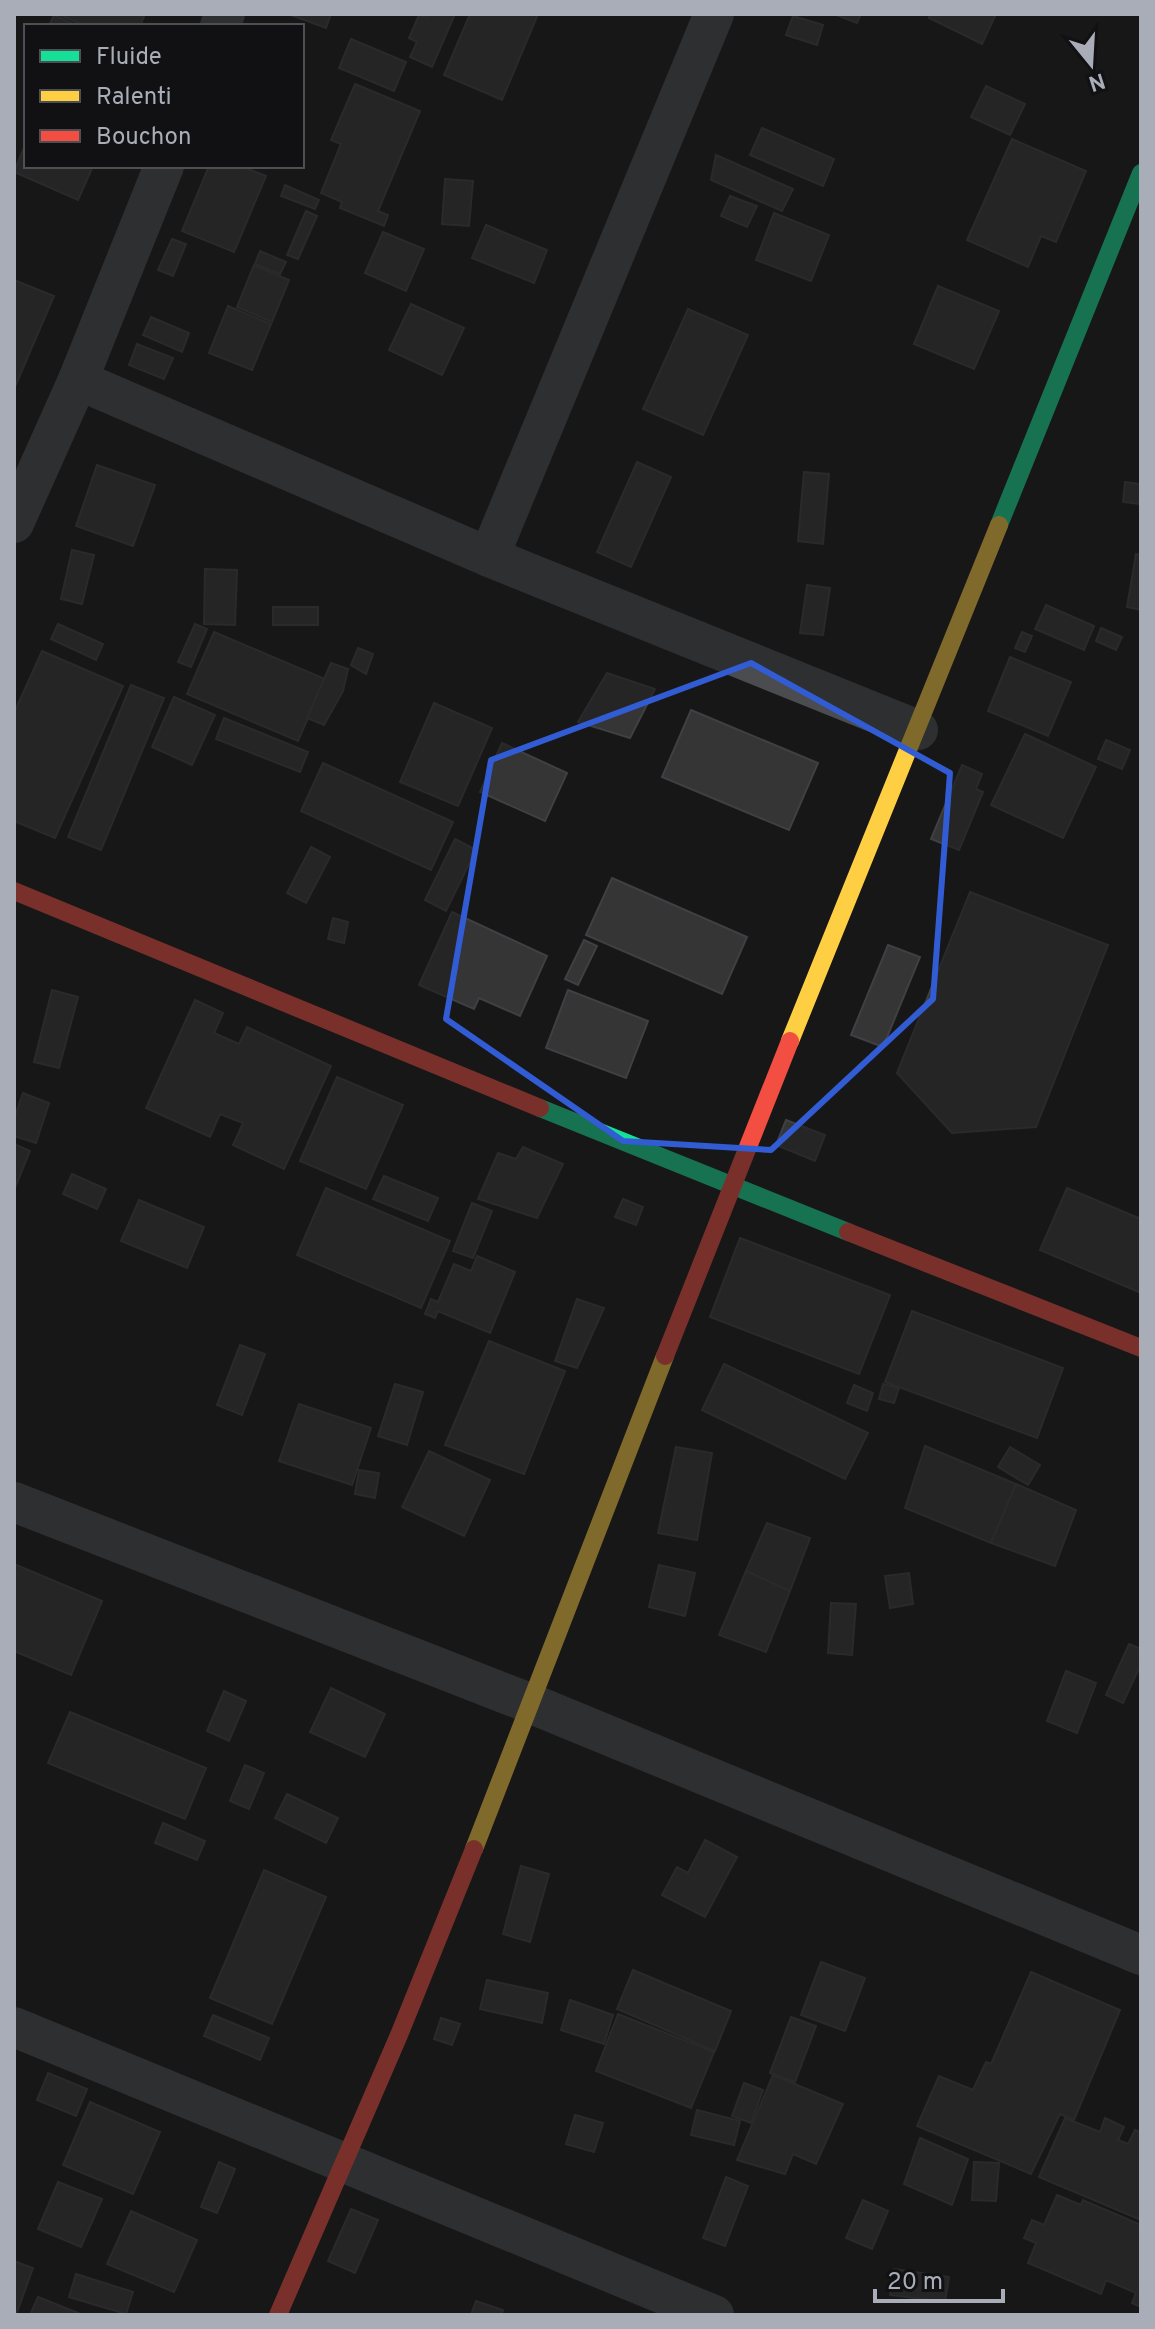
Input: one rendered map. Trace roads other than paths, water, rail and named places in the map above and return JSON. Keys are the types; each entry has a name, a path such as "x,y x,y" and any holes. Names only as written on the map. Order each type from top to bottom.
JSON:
{"street":[{"path":"489,557 714,14"},
{"path":"14,523 78,380 163,168"},
{"path":"278,2315 346,2167 532,1704 731,1186 1141,173"},
{"path":"78,380 489,557 918,730"},
{"path":"14,891 731,1186 1141,1348"},
{"path":"14,1502 532,1704 1141,1955"},
{"path":"14,2027 346,2167 714,2315"}]}
